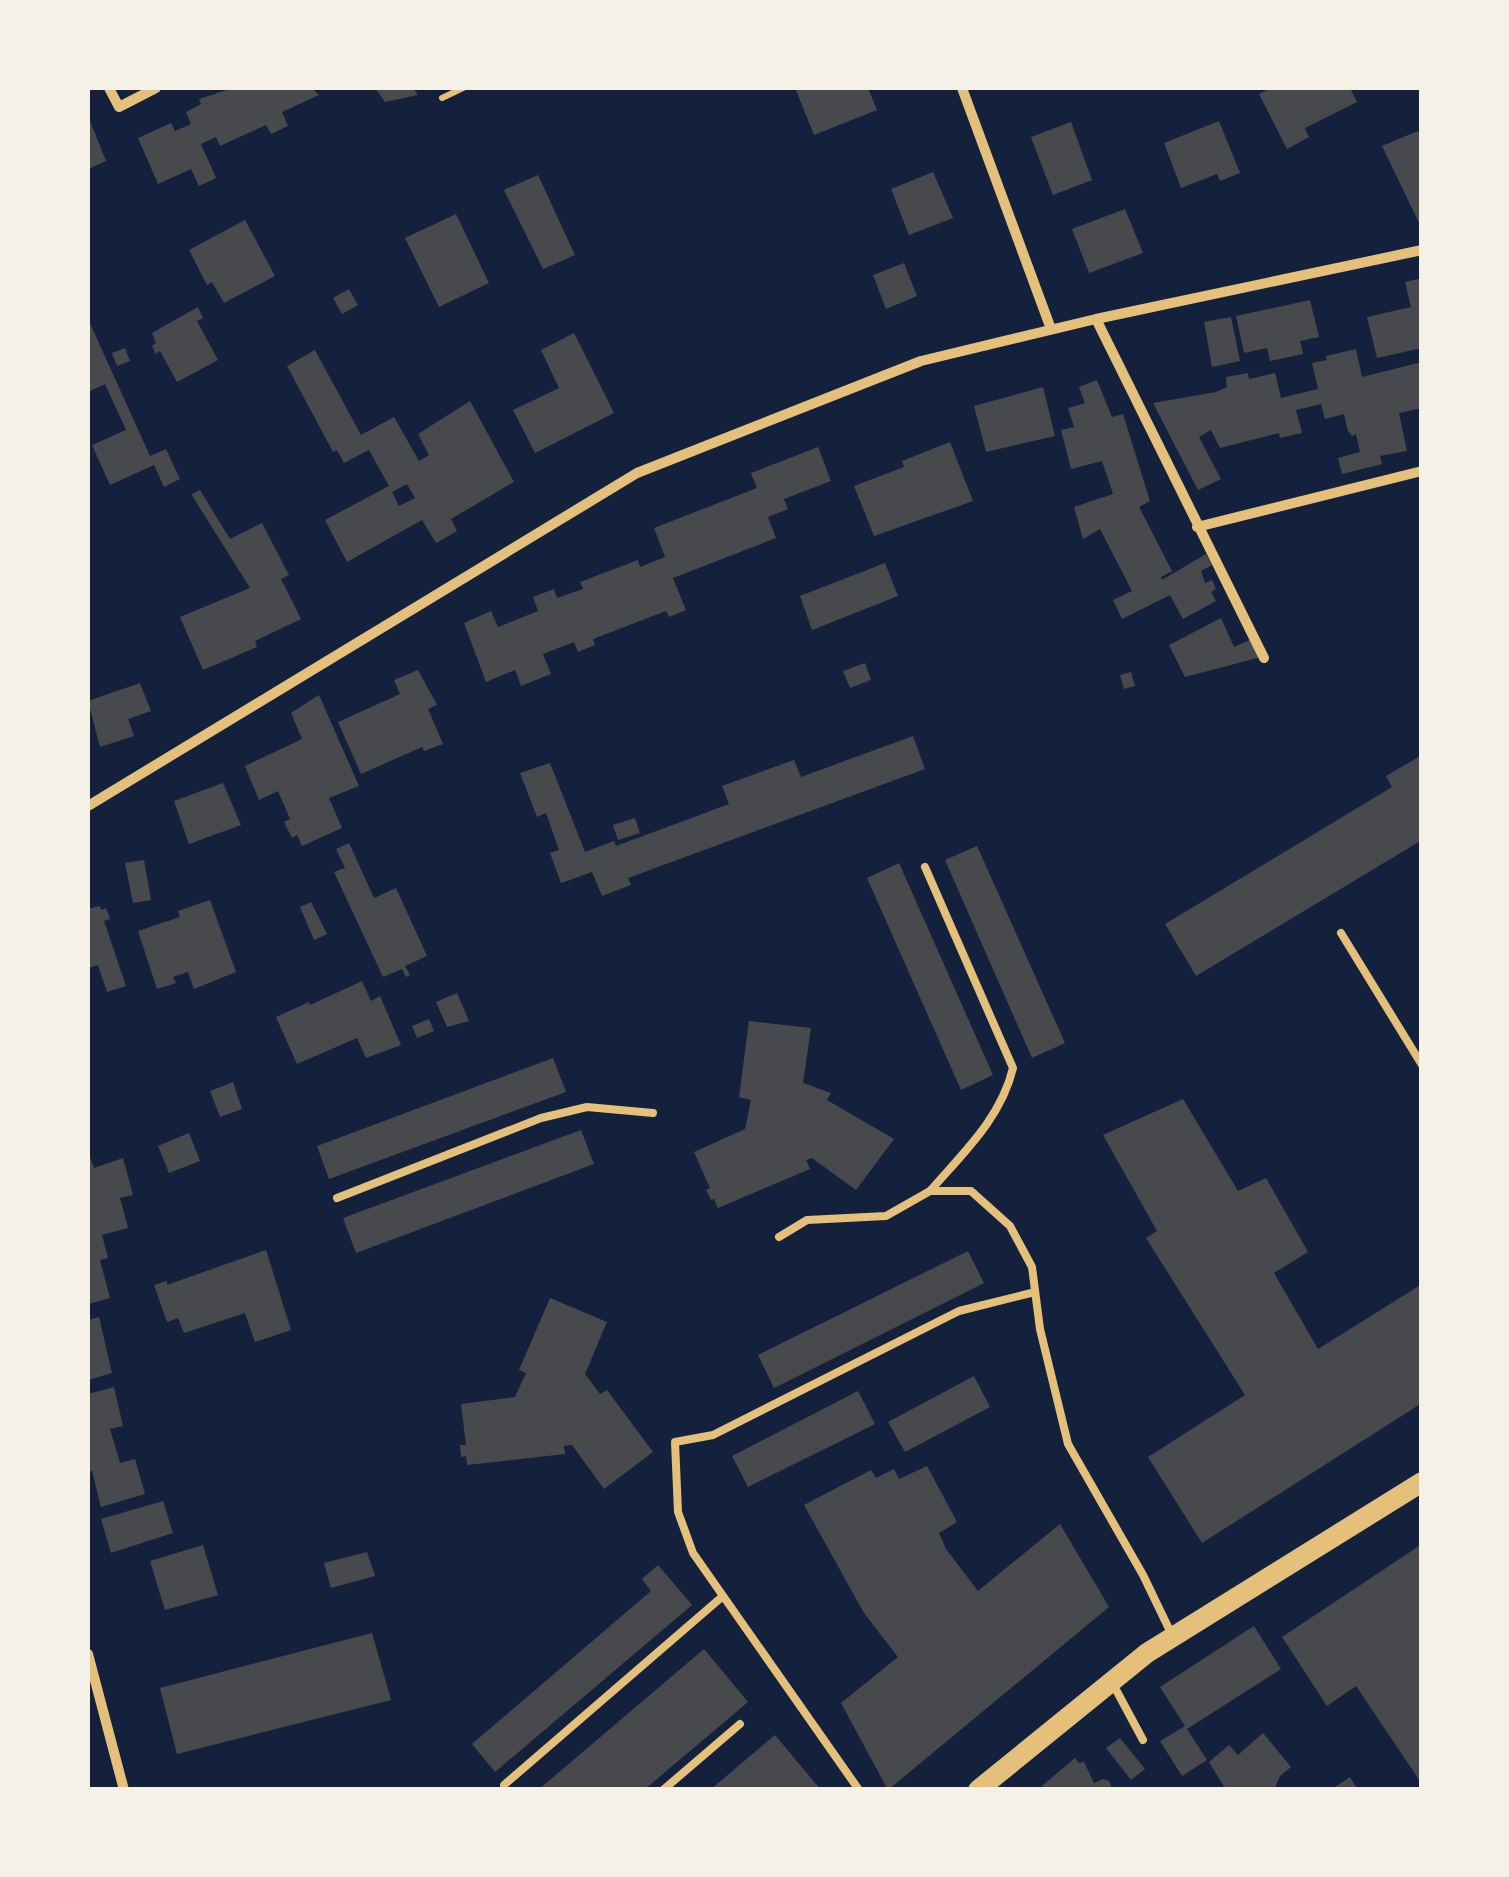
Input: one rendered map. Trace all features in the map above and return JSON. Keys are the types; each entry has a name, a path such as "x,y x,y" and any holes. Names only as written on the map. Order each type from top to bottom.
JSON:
{"main road":[{"path":"978,1790 1173,1637 1422,1482"}],"street":[{"path":"109,88 119,107 156,88"},
{"path":"962,88 1052,329"},
{"path":"88,806 637,473 921,361 1096,318 1422,250"},
{"path":"1096,318 1264,658"},
{"path":"1198,527 1422,471"},
{"path":"88,1654 124,1790"}],"lane":[{"path":"779,1237 807,1220 886,1216 930,1191 990,1122 1006,1096 1013,1068 925,868"},
{"path":"1341,933 1422,1065"},
{"path":"337,1198 540,1118 586,1107 653,1113"},
{"path":"930,1191 971,1192 1010,1226 1032,1267 1040,1328 1068,1444 1144,1574 1173,1637"},
{"path":"859,1789 693,1553 678,1512 674,1442 713,1435 959,1311 1035,1292"},
{"path":"504,1790 504,1785 722,1596"},
{"path":"1112,1682 1143,1740"},
{"path":"663,1790 740,1724"}],"path":[{"path":"442,98 463,88"}],"building":[{"path":"233,88 312,88 319,95 282,112 288,126 271,134 266,125 220,146 216,137 201,144 216,178 199,186 191,169 158,184 138,138 171,123 175,131 191,124 186,112 201,104 199,99"},
{"path":"375,88 413,88 418,95 385,102"},
{"path":"795,88 868,88 877,110 814,135"},
{"path":"1271,88 1350,88 1357,102 1305,128 1309,137 1287,149 1259,94"},
{"path":"88,116 106,161 88,169"},
{"path":"1219,121 1240,173 1220,181 1217,174 1181,188 1164,143"},
{"path":"1071,122 1092,180 1053,195 1031,137"},
{"path":"1418,131 1422,139 1422,229 1382,146"},
{"path":"933,172 953,218 909,235 891,189"},
{"path":"538,175 575,255 543,269 504,190"},
{"path":"1125,209 1143,253 1089,273 1072,229"},
{"path":"456,214 489,283 439,307 405,238"},
{"path":"245,220 275,276 224,303 212,282 207,285 189,250"},
{"path":"904,263 917,296 886,309 873,275"},
{"path":"1422,278 1422,348 1377,358 1367,317 1411,307 1405,282"},
{"path":"349,289 358,305 342,314 333,298"},
{"path":"1310,300 1319,337 1300,341 1303,354 1270,361 1267,348 1244,353 1236,316"},
{"path":"198,307 203,318 197,321 218,360 177,382 160,351 156,354 152,333"},
{"path":"1231,317 1240,361 1212,367 1204,322"},
{"path":"88,319 150,456 166,449 180,479 164,487 154,465 110,485 92,445 126,430 105,384 88,392"},
{"path":"574,333 614,413 535,453 513,410 559,388 541,350"},
{"path":"125,348 130,361 117,366 112,353"},
{"path":"1356,349 1362,377 1422,362 1422,408 1399,413 1407,451 1380,456 1382,464 1342,474 1338,458 1360,452 1356,434 1352,436 1348,431 1344,414 1325,419 1321,404 1296,410 1302,433 1280,438 1279,433 1220,448 1211,430 1199,437 1221,479 1198,490 1153,403 1216,392 1227,387 1226,377 1248,373 1249,379 1275,373 1281,398 1318,389 1312,363"},
{"path":"315,350 361,435 394,417 419,461 429,455 418,434 470,401 514,482 451,519 457,531 436,543 422,520 347,562 325,520 389,486 369,450 344,463 337,450 333,452 287,366","holes":["407,484 415,498 399,506 392,492"]},
{"path":"1097,380 1112,417 1123,414 1150,501 1139,507 1172,571 1162,580 1206,554 1212,565 1201,571 1205,583 1212,580 1216,589 1211,592 1216,601 1183,619 1170,595 1122,619 1113,600 1132,591 1100,529 1083,539 1074,507 1113,494 1102,461 1071,469 1061,430 1074,427 1068,408 1085,403 1079,387"},
{"path":"1043,387 1055,436 986,452 974,406"},
{"path":"950,442 973,501 874,536 854,486 904,467 902,461"},
{"path":"818,447 831,481 784,499 788,509 768,517 776,538 673,578 686,610 669,617 666,611 593,639 595,645 578,652 574,642 543,654 551,674 521,686 515,670 486,682 464,623 491,611 498,627 538,611 533,597 554,589 557,598 583,589 580,582 638,560 640,567 665,557 654,528 757,488 751,473"},
{"path":"200,490 230,539 262,523 289,575 281,579 301,619 255,641 257,647 203,670 180,617 250,588 193,497"},
{"path":"885,563 898,596 812,630 800,596"},
{"path":"1221,618 1234,647 1252,639 1261,657 1185,677 1169,645"},
{"path":"865,663 871,680 850,688 843,671"},
{"path":"418,670 437,705 428,709 443,744 424,751 422,747 361,774 338,722 400,694 394,680"},
{"path":"1131,672 1135,686 1124,689 1120,675"},
{"path":"140,683 151,711 128,719 134,736 100,747 88,701"},
{"path":"319,695 359,786 329,798 342,828 302,846 297,835 292,838 284,822 290,819 278,791 259,800 245,766 302,739 291,713"},
{"path":"913,736 925,769 628,878 631,885 602,896 592,872 561,883 550,853 559,850 546,813 537,817 520,773 550,763 585,852 614,841 616,846 729,804 722,786 794,760 801,777"},
{"path":"1422,755 1422,840 1196,976 1165,924 1392,787 1386,776"},
{"path":"223,783 241,825 189,844 174,801"},
{"path":"635,818 640,833 618,840 613,825"},
{"path":"349,843 374,898 396,888 427,956 405,966 410,975 406,977 402,969 383,977 334,872 345,868 336,849"},
{"path":"977,846 1065,1043 1032,1058 945,860"},
{"path":"144,860 151,900 133,903 125,863"},
{"path":"899,863 993,1075 961,1090 867,878"},
{"path":"210,900 236,972 194,989 188,972 173,977 176,983 157,989 138,931 180,917 178,911"},
{"path":"311,902 327,934 314,940 300,907"},
{"path":"100,906 101,910 106,908 110,919 104,921 126,986 107,992 98,965 88,968 88,909"},
{"path":"362,981 371,1001 380,996 401,1045 366,1058 357,1038 297,1064 276,1017"},
{"path":"457,993 469,1021 447,1027 436,1002"},
{"path":"429,1019 434,1031 417,1038 412,1026"},
{"path":"749,1021 811,1028 803,1083 831,1093 827,1100 894,1139 856,1190 812,1158 806,1160 810,1169 718,1208 711,1200 706,1190 710,1188 694,1152 745,1129 751,1100 739,1097"},
{"path":"553,1058 566,1092 329,1179 317,1146"},
{"path":"233,1082 242,1109 220,1117 210,1091"},
{"path":"1183,1099 1238,1191 1266,1178 1308,1252 1274,1273 1318,1349 1422,1284 1422,1403 1202,1543 1148,1457 1245,1395 1146,1238 1157,1231 1103,1135"},
{"path":"581,1130 594,1164 356,1253 343,1218"},
{"path":"189,1133 200,1161 169,1173 158,1146"},
{"path":"88,1152 94,1168 123,1158 133,1195 120,1198 128,1228 102,1235 108,1258 100,1260 110,1298 88,1304"},
{"path":"266,1250 291,1330 255,1342 245,1313 184,1333 178,1318 167,1322 154,1285 167,1281 167,1285"},
{"path":"968,1251 984,1283 774,1388 758,1355"},
{"path":"550,1298 607,1322 585,1374 600,1394 607,1390 653,1452 604,1489 572,1445 564,1446 565,1454 467,1465 466,1456 461,1457 460,1445 466,1445 461,1404 515,1397 526,1373 519,1370"},
{"path":"99,1317 112,1373 88,1380 88,1320"},
{"path":"974,1376 990,1407 905,1452 888,1422"},
{"path":"114,1387 123,1426 110,1429 120,1463 135,1459 145,1494 101,1507 92,1471 88,1472 88,1394"},
{"path":"858,1391 875,1424 748,1487 732,1456"},
{"path":"927,1466 957,1522 939,1533 946,1549 978,1591 1060,1524 1109,1607 888,1790 841,1703 898,1657 864,1613 804,1505 871,1470 876,1478 894,1469 899,1479"},
{"path":"163,1501 173,1533 111,1553 101,1519"},
{"path":"1422,1544 1422,1784 1356,1686 1327,1706 1282,1637"},
{"path":"203,1545 218,1595 165,1610 150,1561"},
{"path":"367,1552 375,1576 331,1588 324,1563"},
{"path":"658,1565 692,1605 495,1772 472,1744 651,1591 642,1579"},
{"path":"1254,1626 1281,1669 1187,1729 1207,1760 1182,1776 1160,1741 1185,1726 1160,1687"},
{"path":"372,1633 391,1700 177,1754 160,1688"},
{"path":"704,1649 748,1702 644,1790 538,1790"},
{"path":"1263,1733 1291,1767 1280,1776 1274,1790 1226,1790 1209,1762 1229,1745 1238,1755"},
{"path":"775,1735 821,1790 710,1790"},
{"path":"1120,1738 1145,1769 1131,1780 1106,1748"},
{"path":"1075,1758 1084,1762 1094,1783 1109,1781 1113,1790 1045,1790 1042,1786"},
{"path":"1350,1777 1358,1790 1331,1790"}]}
